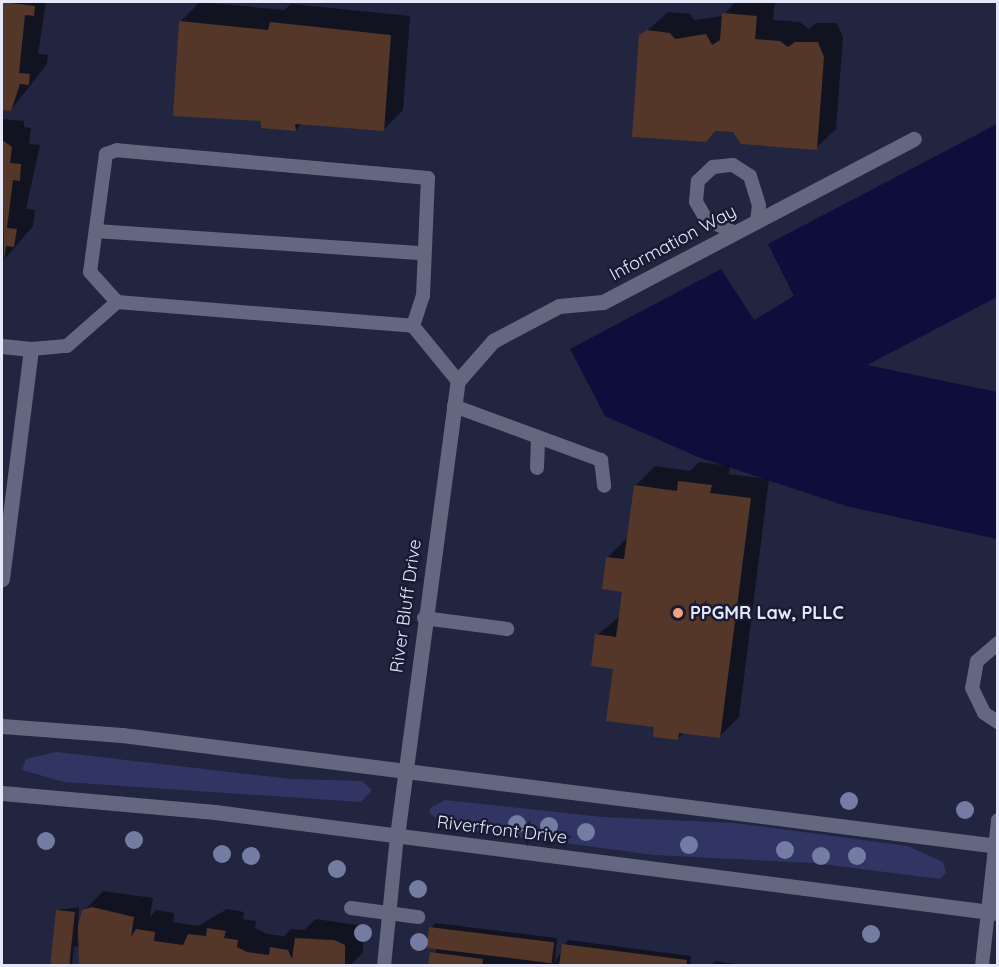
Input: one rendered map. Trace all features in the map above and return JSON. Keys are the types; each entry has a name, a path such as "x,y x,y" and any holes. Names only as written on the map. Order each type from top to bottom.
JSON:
{"street":[{"name":"Information Way","path":"458,381 493,341 549,311 577,301 603,302 914,139"},
{"path":"2,346 32,349 2,579"},
{"name":"River Bluff Drive","path":"397,836 403,772 458,381"},
{"path":"2,726 122,735 996,846"},
{"name":"Riverfront Drive","path":"2,793 397,836 993,912"}],"lane":[{"path":"413,326 423,296 422,253 428,178 117,150 106,154 90,272 117,302 413,326 458,381"},
{"path":"735,233 706,219 696,202 698,182 712,167 733,165 750,176 759,204 757,222"},
{"path":"96,231 422,253"},
{"path":"32,349 67,346 117,302"},
{"path":"454,406 538,440 601,460 604,486"},
{"path":"537,468 538,440"},
{"path":"424,618 507,629"},
{"path":"998,643 977,661 972,688 984,713 998,722"},
{"path":"982,966 993,912 998,820"},
{"path":"384,966 397,836"},
{"path":"351,908 418,917"}],"shaded area":[{"path":"997,124 997,297 867,365 997,392 997,539 846,506 698,457 605,416 570,349 721,269 754,320 794,296 768,244"},
{"path":"56,752 292,779 362,781 372,790 361,802 64,782 22,770 26,759"},
{"path":"445,800 603,817 735,823 908,846 943,862 946,873 940,879 814,863 654,855 451,828 430,814 430,808"}],"building":[{"path":"2,2 35,6 34,16 25,15 19,73 30,74 29,85 20,84 11,111 2,110"},
{"path":"722,13 757,16 755,39 780,41 788,47 795,42 818,42 824,57 817,150 741,144 733,132 715,131 706,142 632,137 639,35 647,30 670,33 675,39 706,34 712,45 720,40"},
{"path":"179,21 268,30 270,22 391,35 384,131 295,124 296,131 261,128 261,121 173,116"},
{"path":"2,140 12,147 10,163 21,164 20,181 13,180 7,228 17,229 14,247 6,246 4,262"},
{"name":"PPGMR Law, PLLC","path":"678,481 712,485 710,493 751,498 720,738 679,733 678,740 653,737 654,727 606,721 613,669 591,666 595,634 616,637 622,592 602,589 606,557 624,559 634,485 677,491"},
{"path":"92,907 134,917 131,937 136,929 155,932 154,941 183,945 188,934 206,936 207,928 226,931 224,938 238,940 237,947 247,952 269,955 270,947 288,950 292,959 295,938 334,940 345,945 345,966 79,966 78,926 82,910"},
{"path":"56,910 75,912 69,966 50,966"},
{"path":"429,927 554,942 552,963 426,948"},
{"path":"562,944 687,960 686,966 559,966"},
{"path":"430,952 483,959 482,966 428,966"}],"place":[{"name":"PPGMR Law, PLLC","path":"678,613"}]}
